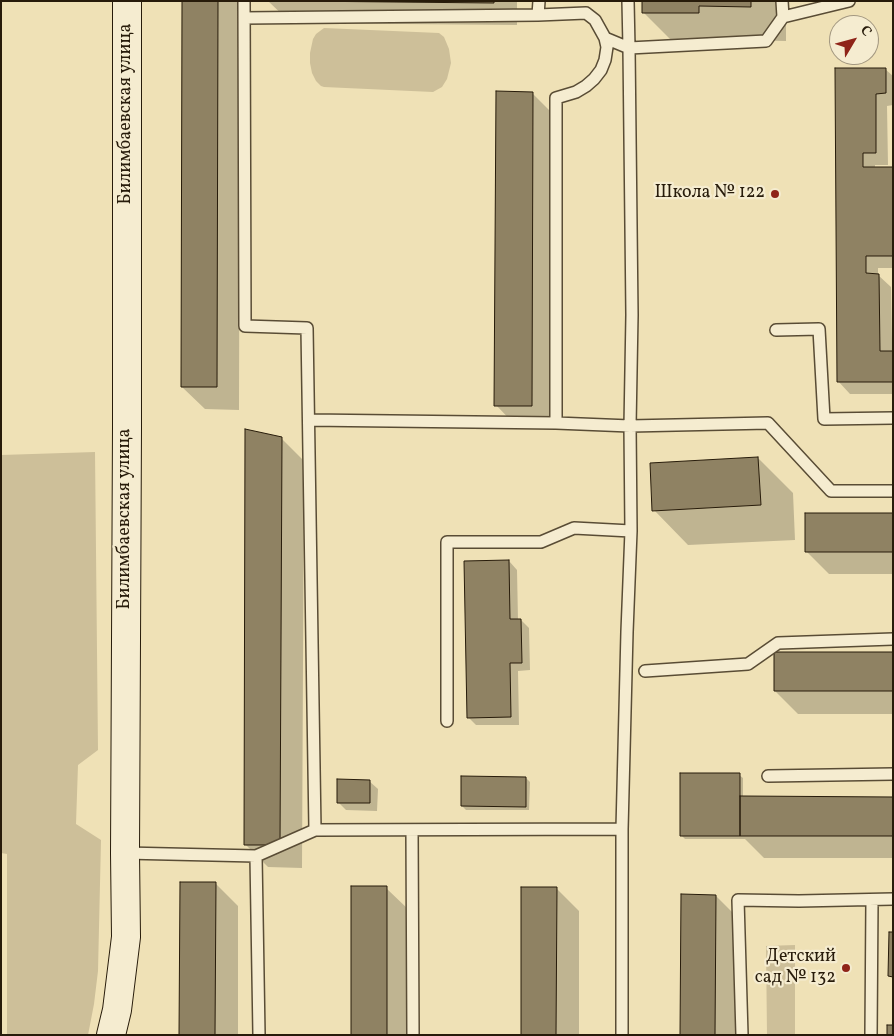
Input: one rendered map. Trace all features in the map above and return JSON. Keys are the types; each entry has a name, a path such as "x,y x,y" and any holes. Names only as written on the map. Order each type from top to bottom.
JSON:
{"main road":[{"name":"Билимбаевская улица","path":"112,1035 126,937 127,1"}],"lane":[{"path":"244,1 246,326 307,328 315,830"},
{"path":"538,15 539,1"},
{"path":"622,1035 622,829 631,531 632,315 628,1"},
{"path":"605,38 629,48 766,41 783,17 782,1"},
{"path":"783,17 849,1"},
{"path":"244,18 586,13 594,20 605,38 607,47 601,70 586,86 576,92 556,98 556,423"},
{"path":"776,330 819,328 824,419 893,418"},
{"path":"308,420 556,423 630,426 768,423 831,491 893,491"},
{"path":"447,721 447,542 540,542 574,528 631,531"},
{"path":"645,671 748,664 778,643 893,639"},
{"path":"768,776 893,774"},
{"path":"125,853 256,856 315,830 622,829"},
{"path":"412,830 413,1035"},
{"path":"256,856 259,1035"},
{"path":"742,1035 738,900 893,899"},
{"path":"871,1035 872,900"}],"shaded area":[{"path":"324,28 439,33 444,37 449,49 451,63 447,79 442,87 433,92 321,86 312,73 310,53 313,39"},
{"path":"95,452 98,750 78,765 76,824 101,840 98,971 94,1004 88,1035 7,1035 7,854 1,853 1,455"},
{"path":"795,945 795,1035 767,1035 766,946"}],"building":[{"path":"182,1 218,1 217,387 181,387"},
{"path":"294,1 494,1 494,3"},
{"path":"642,1 751,1 751,7 699,6 699,13 642,13"},
{"path":"835,68 886,68 886,93 876,94 876,153 863,153 863,167 893,167 893,256 866,256 866,273 879,274 880,351 893,351 893,382 837,382"},
{"path":"496,91 533,92 532,406 494,406"},
{"path":"245,429 282,437 280,845 244,845"},
{"path":"758,457 761,505 652,511 650,463"},
{"path":"805,513 893,513 893,552 805,552"},
{"path":"509,560 510,619 521,619 522,663 510,663 511,717 467,718 464,561"},
{"path":"774,652 893,652 893,691 774,691"},
{"path":"680,773 740,773 740,836 680,836"},
{"path":"461,776 526,777 526,807 461,806"},
{"path":"337,779 370,780 370,803 337,803"},
{"path":"740,796 893,797 893,836 740,836"},
{"path":"180,882 216,882 215,1035 179,1035"},
{"path":"351,886 387,886 387,1035 351,1035"},
{"path":"521,887 557,887 556,1035 521,1035"},
{"path":"681,894 716,895 715,1035 680,1035"},
{"path":"889,932 893,932 893,977 888,976"},
{"path":"887,1025 893,1025 893,1035 887,1035"}],"place":[{"name":"Школа № 122","path":"775,194"},
{"name":"Детский сад № 132","path":"846,968"}]}
